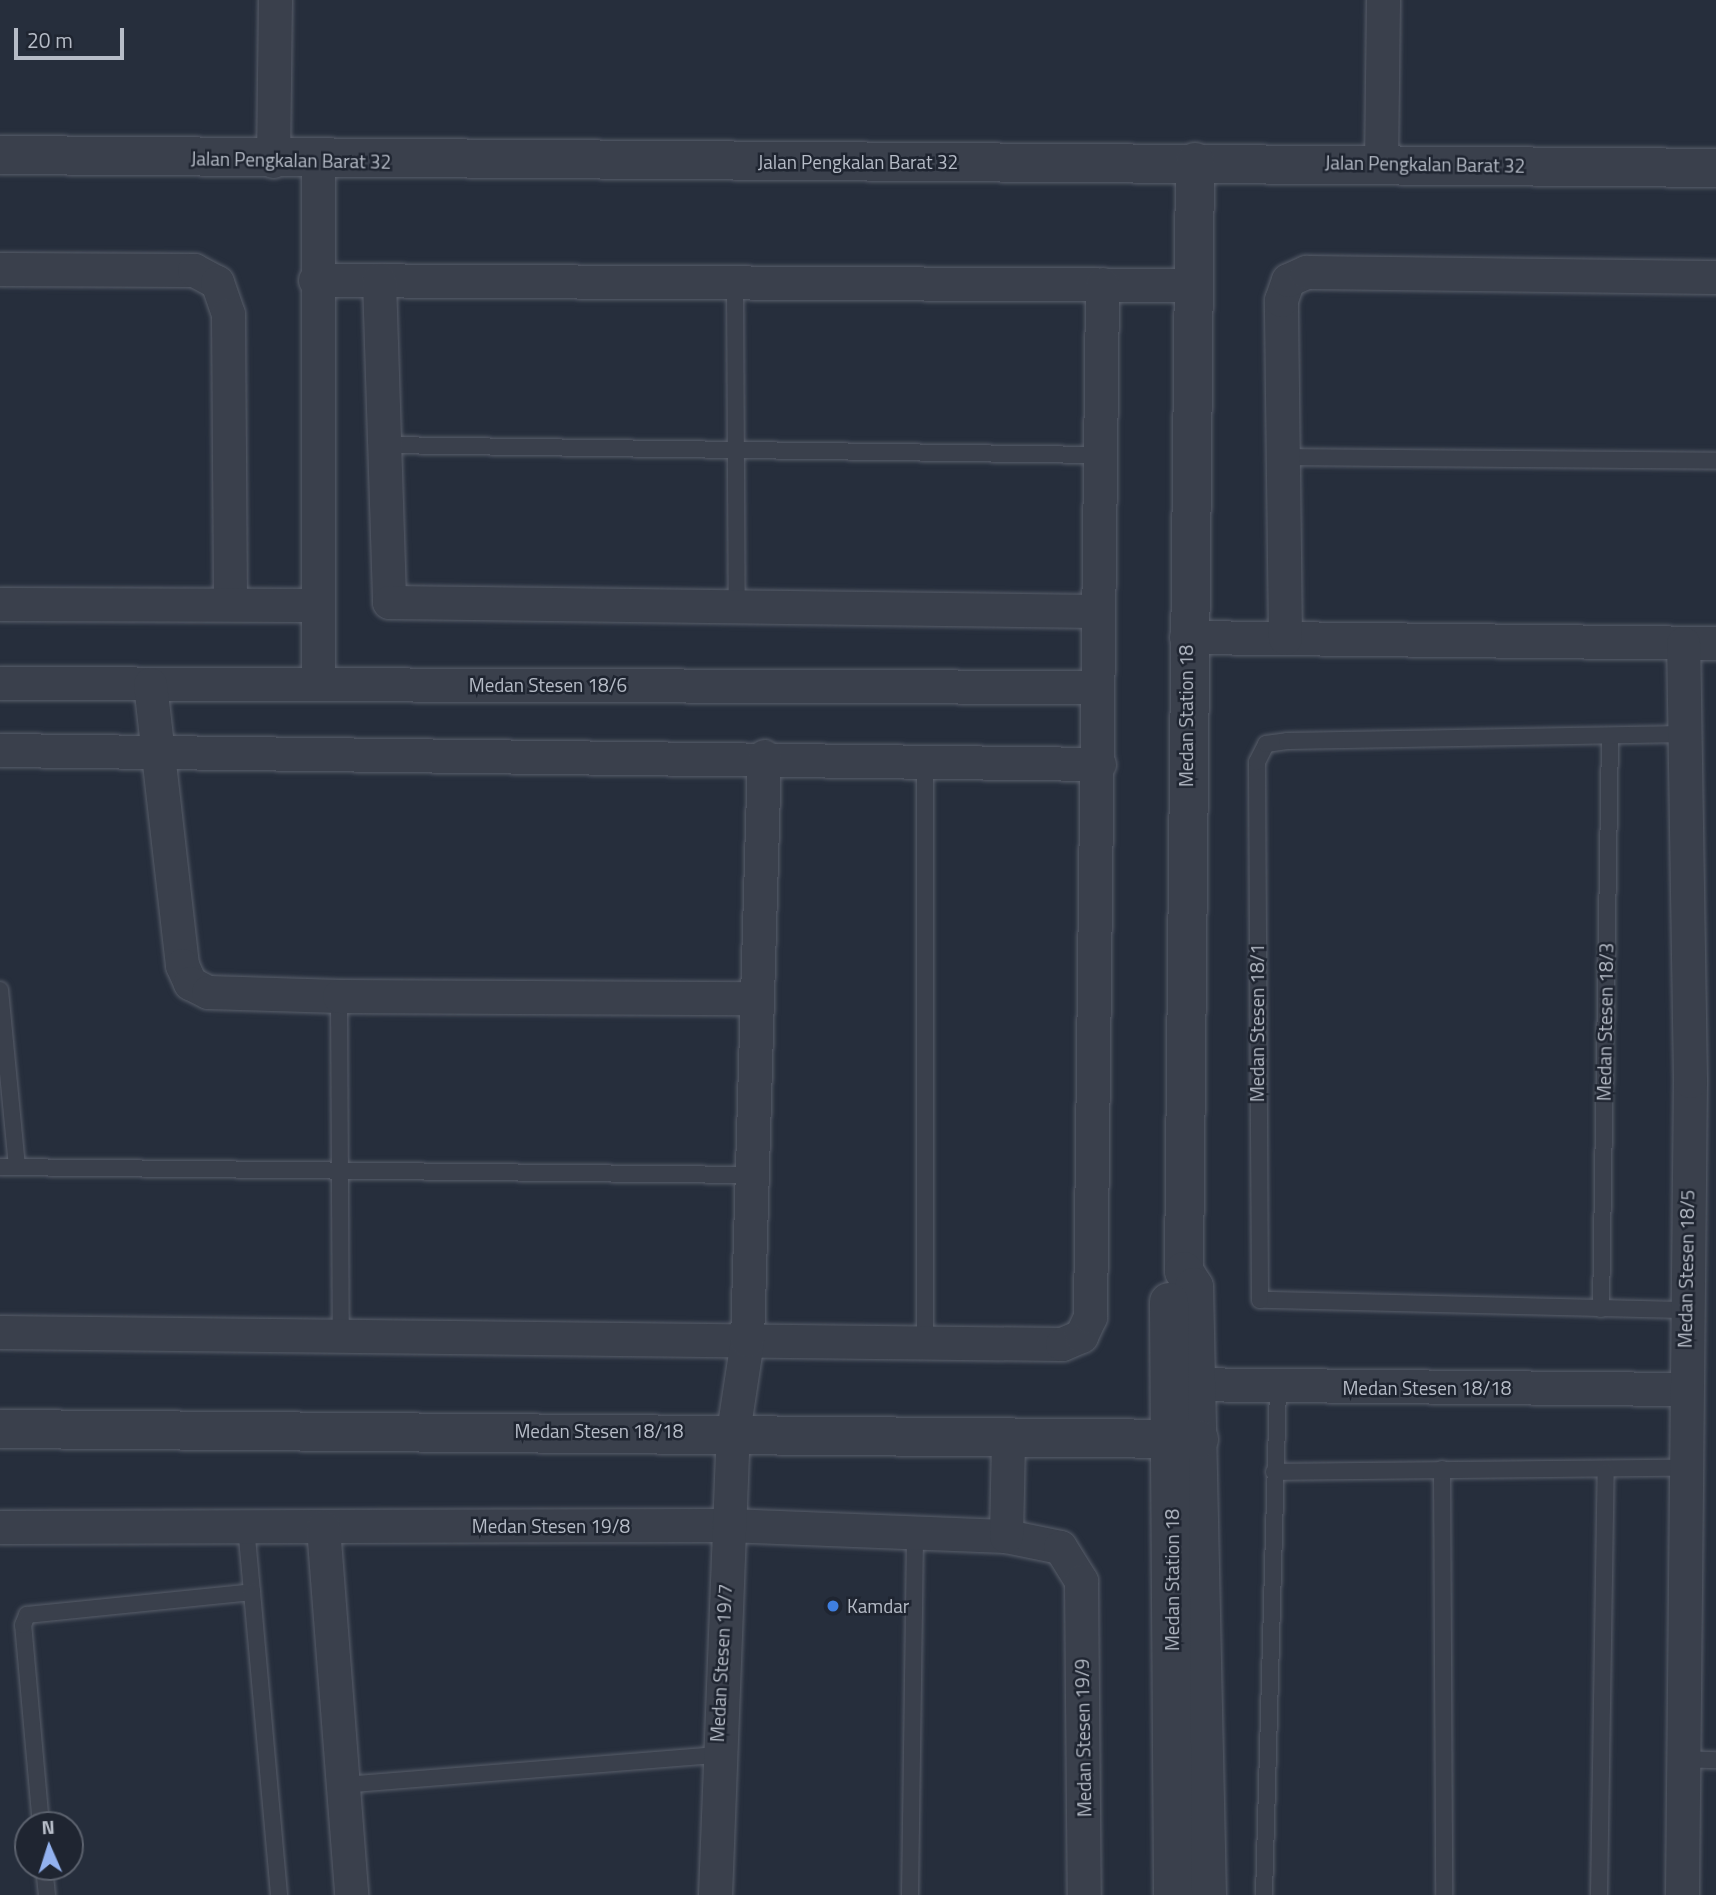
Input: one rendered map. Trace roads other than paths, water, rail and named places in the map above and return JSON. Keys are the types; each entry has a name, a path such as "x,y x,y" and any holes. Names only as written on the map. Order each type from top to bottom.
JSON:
{"street":[{"path":"273,161 275,0"},
{"path":"1381,164 1383,0"},
{"name":"Jalan Pengkalan Barat 32","path":"0,155 273,161 1195,162 1716,168"},
{"path":"318,161 315,280 318,684"},
{"name":"Medan Station 18","path":"1195,162 1186,637 1184,1271 1194,1287 1183,1384 1207,1895"},
{"path":"0,269 194,270 217,282 228,314 230,604"},
{"path":"1285,638 1281,300 1288,279 1306,272 1716,277"},
{"path":"315,280 1193,285"},
{"path":"379,280 382,445 389,602 737,610 1096,611"},
{"path":"0,1332 1062,1343 1087,1328 1099,764 1096,611 1102,284"},
{"path":"0,604 317,605"},
{"path":"1186,637 1716,643"},
{"name":"Medan Stesen 18/5","path":"1682,1895 1679,1759 1686,1389 1684,1310 1703,1081 1683,643"},
{"name":"Medan Stesen 18/6","path":"0,683 1097,687"},
{"path":"150,684 182,965 190,984 208,992 340,996 754,998"},
{"path":"0,750 925,758 1099,764"},
{"name":"Medan Stesen 19/7","path":"715,1895 716,1755 733,1432 747,1340 754,998 764,756"},
{"name":"Medan Stesen 18/18","path":"1183,1384 1278,1388 1686,1389"},
{"name":"Medan Stesen 18/18","path":"0,1429 733,1432 1184,1439"},
{"path":"1006,1536 1008,1437"},
{"name":"Medan Station 18","path":"1173,1895 1184,1439"},
{"name":"Medan Stesen 19/8","path":"0,1527 728,1525 1006,1536 1060,1547 1081,1581"},
{"path":"323,1527 351,1895"},
{"name":"Medan Stesen 19/9","path":"1081,1581 1084,1895"}],"lane":[{"path":"735,282 737,610"},
{"path":"382,445 736,453 1100,455"},
{"path":"1283,457 1716,461"},
{"name":"Medan Stesen 18/1","path":"1684,1310 1260,1300 1257,762 1266,744 1287,741 1686,734"},
{"name":"Medan Stesen 18/3","path":"1601,1309 1609,736"},
{"path":"925,758 925,1342"},
{"path":"0,990 17,1166"},
{"path":"340,996 341,1336"},
{"path":"0,1167 751,1175"},
{"path":"1264,1895 1278,1388"},
{"path":"1274,1472 1442,1469 1606,1472 1685,1468"},
{"path":"1442,1469 1444,1895"},
{"path":"1599,1895 1606,1472"},
{"path":"246,1527 279,1895"},
{"path":"910,1895 915,1534"},
{"path":"39,1811 23,1625 27,1615 252,1592"},
{"path":"343,1785 716,1755"},
{"path":"1679,1759 1716,1760"}],"place":[{"name":"Kamdar","path":"833,1606"}]}
